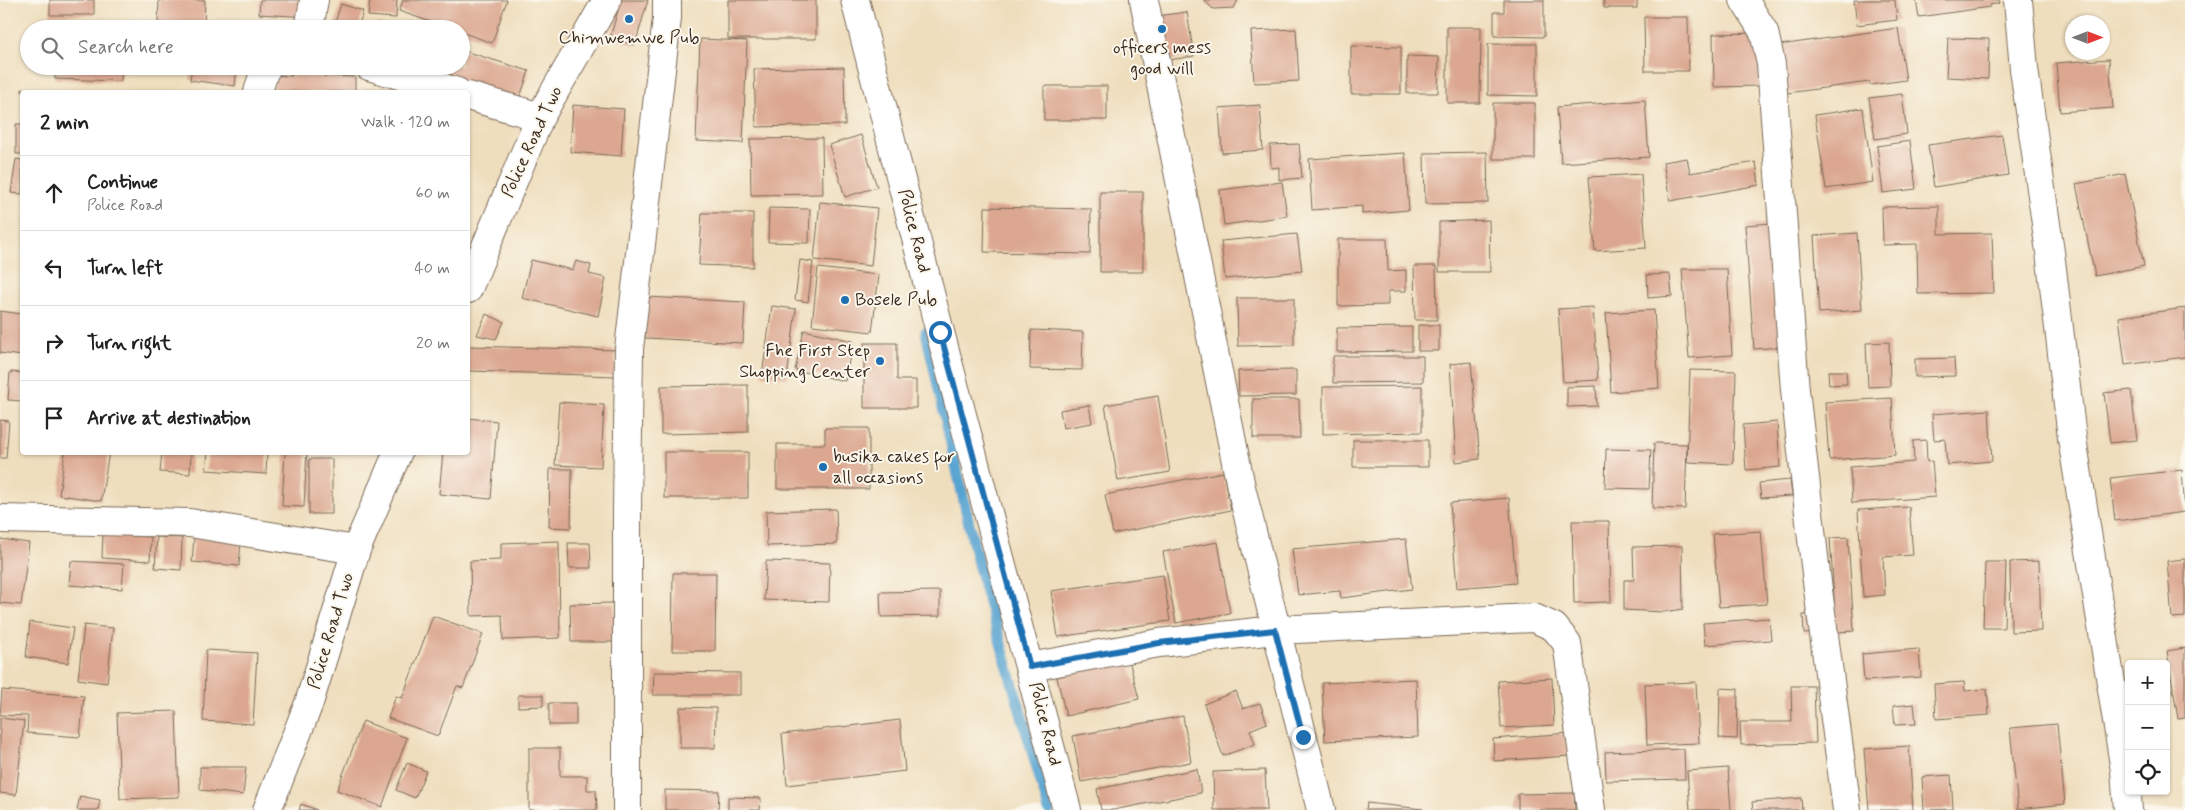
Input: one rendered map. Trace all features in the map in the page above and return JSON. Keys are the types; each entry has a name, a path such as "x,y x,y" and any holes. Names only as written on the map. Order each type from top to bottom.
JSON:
{"street":[{"path":"310,20 314,0"},
{"name":"Police Road Two","path":"470,284 540,117 607,0"},
{"path":"627,810 626,510 629,348 667,18 667,0"},
{"name":"Police Road","path":"855,0 942,341 1067,810"},
{"path":"1144,0 1241,487 1321,810"},
{"path":"1744,0 1764,32 1770,64 1795,390 1816,574 1847,810"},
{"path":"2018,0 2024,69 2050,252 2072,438 2124,762 2128,810"},
{"path":"259,90 263,75"},
{"path":"399,75 450,90"},
{"path":"470,97 540,117"},
{"name":"Police Road Two","path":"267,810 309,703 356,550 397,455"},
{"path":"0,519 190,523 356,550"},
{"path":"1030,667 1159,643 1275,630 1534,618 1554,627 1567,643 1591,810"}],"building":[{"path":"50,0 94,0 94,15 50,15"},
{"path":"159,0 205,0 204,20 158,20"},
{"path":"260,0 309,0 308,17 259,14"},
{"path":"370,0 397,0 396,18 368,16"},
{"path":"403,0 507,0 492,43 470,35 470,20 425,20 399,11"},
{"name":"Chimwemwe Pub","path":"621,0 648,0 635,45 610,38"},
{"path":"728,0 816,0 816,39 728,39"},
{"path":"1204,0 1238,0 1234,8 1213,9"},
{"path":"1504,0 1544,0 1544,37 1494,36 1494,12 1504,12"},
{"path":"1604,0 1637,0 1637,8 1604,8"},
{"path":"1854,0 1895,0 1897,20 1857,25"},
{"path":"1916,0 1999,0 2000,3 1990,5 1990,7 1919,17"},
{"path":"341,4 363,11 360,20 336,20"},
{"path":"1187,12 1194,56 1163,61 1156,16"},
{"path":"1644,17 1688,17 1689,71 1645,71"},
{"path":"1447,27 1481,27 1480,103 1447,103"},
{"path":"1898,28 1906,80 1870,85 1869,82 1787,93 1780,45"},
{"path":"1296,29 1299,81 1254,83 1251,31"},
{"path":"1759,33 1761,86 1714,87 1713,34"},
{"path":"1948,38 1989,39 1988,79 1946,77"},
{"path":"700,39 747,41 743,143 696,141"},
{"path":"1488,44 1537,44 1537,96 1488,95"},
{"path":"1351,46 1401,47 1401,94 1351,94"},
{"path":"470,53 529,71 519,100 440,75 470,75"},
{"path":"1407,56 1439,57 1438,93 1407,93"},
{"path":"2109,60 2113,108 2060,112 2056,63"},
{"path":"844,67 845,125 756,127 754,69"},
{"path":"55,75 121,75 121,81 55,79"},
{"path":"191,75 236,75 235,86 190,80"},
{"path":"274,75 324,75 355,77 355,90 274,90"},
{"path":"1044,86 1107,86 1107,120 1044,120"},
{"path":"1902,94 1907,134 1875,139 1869,98"},
{"path":"1645,100 1649,157 1561,163 1557,107"},
{"path":"1493,103 1535,103 1535,159 1493,159"},
{"path":"573,105 624,109 621,156 570,152"},
{"path":"1260,105 1263,150 1222,153 1219,108"},
{"path":"1863,108 1873,182 1826,189 1815,115"},
{"path":"16,124 20,124 20,154 16,154"},
{"path":"861,135 877,187 845,197 829,145"},
{"path":"2002,135 2008,175 1934,187 1928,145"},
{"path":"822,138 823,194 751,195 750,139"},
{"path":"1910,141 1916,189 1883,193 1877,146"},
{"path":"1299,144 1302,178 1279,180 1279,167 1271,168 1270,145"},
{"path":"1487,152 1488,203 1425,204 1424,153"},
{"path":"1405,153 1409,210 1362,214 1362,206 1312,210 1309,159"},
{"path":"1687,158 1690,173 1756,162 1759,185 1670,201 1663,162"},
{"path":"16,159 20,160 20,194 11,193"},
{"path":"1641,174 1646,248 1595,251 1589,177"},
{"path":"2125,174 2144,266 2095,276 2076,184"},
{"path":"1282,182 1287,216 1224,225 1220,190"},
{"path":"1100,192 1143,192 1143,272 1100,272"},
{"path":"820,202 877,208 871,266 814,260"},
{"path":"1939,206 1939,234 1992,233 1994,293 1918,294 1917,244 1883,245 1882,207"},
{"path":"985,207 1091,209 1090,254 984,252"},
{"path":"769,208 810,209 809,243 768,242"},
{"path":"702,213 753,213 753,267 699,265"},
{"path":"1489,220 1490,272 1439,272 1439,222"},
{"path":"1773,223 1782,347 1754,349 1745,225"},
{"path":"1857,233 1862,310 1819,313 1814,236"},
{"path":"1297,234 1302,271 1225,279 1221,241"},
{"path":"1338,239 1387,239 1388,271 1406,270 1406,291 1388,291 1388,305 1338,306"},
{"path":"531,260 573,270 576,261 591,265 589,274 606,278 598,316 522,298"},
{"path":"800,260 813,262 808,302 795,300"},
{"path":"1414,266 1436,266 1437,320 1415,320"},
{"name":"Bosele Pub","path":"818,268 879,275 872,332 812,325"},
{"path":"1682,269 1727,269 1732,355 1689,358"},
{"path":"1670,274 1672,296 1648,298 1647,275"},
{"path":"647,297 745,302 743,343 645,338"},
{"path":"1237,298 1294,298 1294,345 1238,346"},
{"path":"772,306 796,309 787,378 762,375"},
{"path":"1593,307 1598,380 1563,382 1558,309"},
{"path":"2185,308 2185,357 2125,365 2119,317"},
{"path":"1654,310 1659,388 1611,392 1606,313"},
{"path":"0,311 20,314 20,356 0,353"},
{"path":"486,314 504,322 496,339 477,335"},
{"path":"1418,325 1439,325 1439,351 1418,351"},
{"path":"1412,327 1412,351 1337,352 1337,328"},
{"path":"804,330 853,341 845,381 795,370"},
{"path":"1031,330 1083,332 1082,370 1030,369"},
{"path":"1889,342 1890,386 1868,387 1866,343"},
{"name":"Fhe First Step Shopping Center","path":"864,343 897,343 897,380 916,380 916,408 864,408"},
{"path":"470,346 616,350 615,376 470,371"},
{"path":"1333,356 1423,356 1423,382 1333,383"},
{"path":"1954,358 1955,376 1915,377 1915,359"},
{"path":"1471,362 1480,459 1456,462 1450,364"},
{"path":"1296,370 1296,395 1239,396 1238,371"},
{"path":"1690,370 1736,371 1733,464 1687,462"},
{"path":"1828,371 1846,371 1847,384 1829,385"},
{"path":"10,372 20,373 20,401 8,400"},
{"path":"748,385 748,432 661,434 661,386"},
{"path":"1422,386 1422,432 1323,434 1323,387"},
{"path":"1596,386 1597,406 1567,407 1567,387"},
{"path":"2131,390 2137,440 2110,443 2104,393"},
{"path":"1158,396 1170,472 1118,481 1105,405"},
{"path":"1892,398 1895,455 1829,460 1825,402"},
{"path":"1253,399 1299,399 1300,438 1253,438"},
{"path":"559,402 604,405 601,467 555,465"},
{"path":"1089,405 1092,423 1063,428 1060,410"},
{"path":"1989,410 1992,461 1947,465 1945,439 1934,440 1932,414"},
{"path":"470,418 497,421 491,499 439,494 443,455 470,455"},
{"path":"0,420 9,421 6,458 0,458"},
{"path":"1777,422 1780,467 1746,470 1743,425"},
{"name":"busika cakes for all occasions","path":"825,428 869,428 869,489 777,489 777,444 825,444"},
{"path":"1353,440 1428,440 1428,467 1353,467"},
{"path":"1926,440 1927,462 1932,461 1935,497 1852,503 1850,467 1914,462 1913,441"},
{"path":"1654,443 1687,444 1685,509 1652,508"},
{"path":"1606,449 1651,450 1649,489 1605,488"},
{"path":"664,452 748,452 748,498 664,498"},
{"path":"65,455 109,455 101,501 59,495"},
{"path":"162,455 191,455 190,474 160,472"},
{"path":"208,455 267,455 266,474 206,470"},
{"path":"285,455 307,455 304,507 282,506"},
{"path":"309,459 332,459 332,514 309,514"},
{"path":"550,469 572,469 571,528 549,527"},
{"path":"2182,470 2185,512 2115,521 2110,478"},
{"path":"1223,472 1231,510 1113,534 1105,495"},
{"path":"1790,480 1792,496 1761,498 1759,483"},
{"path":"1509,498 1516,583 1457,588 1450,503"},
{"path":"1909,507 1913,555 1883,557 1885,595 1863,597 1858,510"},
{"path":"836,509 837,544 767,546 766,511"},
{"path":"1572,521 1609,521 1611,602 1574,603"},
{"path":"1761,531 1767,604 1719,607 1713,534"},
{"path":"103,534 151,537 150,561 102,558"},
{"path":"157,537 182,538 181,570 155,568"},
{"path":"194,537 241,541 239,566 192,562"},
{"path":"1848,537 1854,631 1804,634 1803,615 1835,613 1830,538"},
{"path":"0,539 29,543 21,605 0,603"},
{"path":"1406,539 1412,589 1341,598 1340,591 1298,595 1292,549"},
{"path":"559,541 560,638 503,640 502,615 471,616 470,561 501,560 501,543"},
{"path":"1218,542 1230,613 1176,623 1163,552"},
{"path":"568,543 590,543 591,568 569,568"},
{"path":"1682,546 1683,609 1664,612 1624,610 1624,580 1634,580 1633,547"},
{"path":"2185,559 2185,617 2172,618 2167,561"},
{"path":"71,561 124,564 122,589 69,585"},
{"path":"766,561 830,563 829,602 764,600"},
{"path":"2039,561 2041,631 2011,632 2010,562"},
{"path":"1985,562 2006,562 2004,628 1983,628"},
{"path":"673,573 716,573 715,651 672,651"},
{"path":"1163,575 1170,621 1058,637 1051,591"},
{"path":"940,591 940,616 881,617 880,592"},
{"path":"614,603 615,642 571,642 570,604"},
{"path":"433,616 483,634 463,688 457,686 438,736 388,718 396,696 402,698"},
{"path":"1769,618 1771,640 1705,645 1703,623"},
{"path":"30,622 73,628 68,663 26,657"},
{"path":"84,625 113,628 107,683 78,679"},
{"path":"2185,648 2185,718 2178,719 2170,660 2167,651"},
{"path":"1919,649 1921,677 1864,681 1862,654"},
{"path":"206,650 257,653 253,724 203,721"},
{"path":"1129,660 1139,699 1066,716 1057,677"},
{"path":"654,672 740,673 740,695 653,695"},
{"path":"1552,678 1554,725 1501,728 1498,681"},
{"path":"1416,679 1418,737 1325,741 1322,683"},
{"path":"1696,682 1699,743 1647,745 1645,684"},
{"path":"1964,682 1965,691 1987,689 1989,715 1936,719 1934,684"},
{"path":"1791,686 1814,686 1816,743 1741,745 1740,722 1792,722"},
{"path":"1720,688 1738,689 1737,739 1719,738"},
{"path":"2,690 84,696 80,737 27,733 28,716 0,715"},
{"path":"1236,691 1243,709 1260,703 1267,723 1250,730 1255,744 1223,756 1204,704"},
{"path":"518,695 543,695 543,706 518,707"},
{"path":"549,703 576,703 576,725 549,725"},
{"path":"1914,704 1916,724 1895,725 1893,706"},
{"path":"680,707 716,708 715,748 680,748"},
{"path":"176,711 179,797 120,799 117,713"},
{"path":"1183,716 1191,762 1081,782 1073,736"},
{"path":"0,718 24,721 16,795 0,793"},
{"path":"900,720 905,771 787,785 782,734"},
{"path":"363,721 407,738 382,807 337,790"},
{"path":"2057,724 2065,804 2018,809 2010,728"},
{"path":"1569,733 1570,756 1494,761 1493,739"},
{"path":"1909,746 1913,810 1869,810 1864,749"},
{"path":"529,748 560,748 560,776 587,776 587,790 596,790 597,810 529,810"},
{"path":"1684,749 1685,779 1606,781 1605,752"},
{"path":"407,763 426,771 415,798 396,790"},
{"path":"200,767 246,767 243,795 200,790"},
{"path":"1728,768 1731,810 1690,810 1687,771"},
{"path":"1197,769 1201,793 1113,810 1101,810 1097,789"},
{"path":"1265,770 1267,810 1214,810 1213,772"},
{"path":"1951,775 1953,809 1924,810 1922,777"},
{"path":"665,790 719,791 718,810 665,810"},
{"path":"1574,793 1575,810 1518,810 1518,794"},
{"path":"80,796 100,800 98,810 77,810"},
{"path":"728,797 761,798 760,810 728,810"},
{"path":"1801,798 1802,810 1753,810 1752,802"},
{"path":"1367,803 1423,809 1423,810 1366,810"},
{"path":"301,804 317,810 299,810"}],"waterway":[{"path":"926,332 978,564 1049,810"}],"place":[{"name":"Chimwemwe Pub","path":"629,19"},
{"name":"officers mess good will","path":"1162,29"},
{"name":"Bosele Pub","path":"845,300"},
{"name":"Fhe First Step Shopping Center","path":"880,361"},
{"name":"busika cakes for all occasions","path":"823,467"}],"route":[{"path":"940,332 1030,667 1159,643 1275,630 1303,737"}]}
